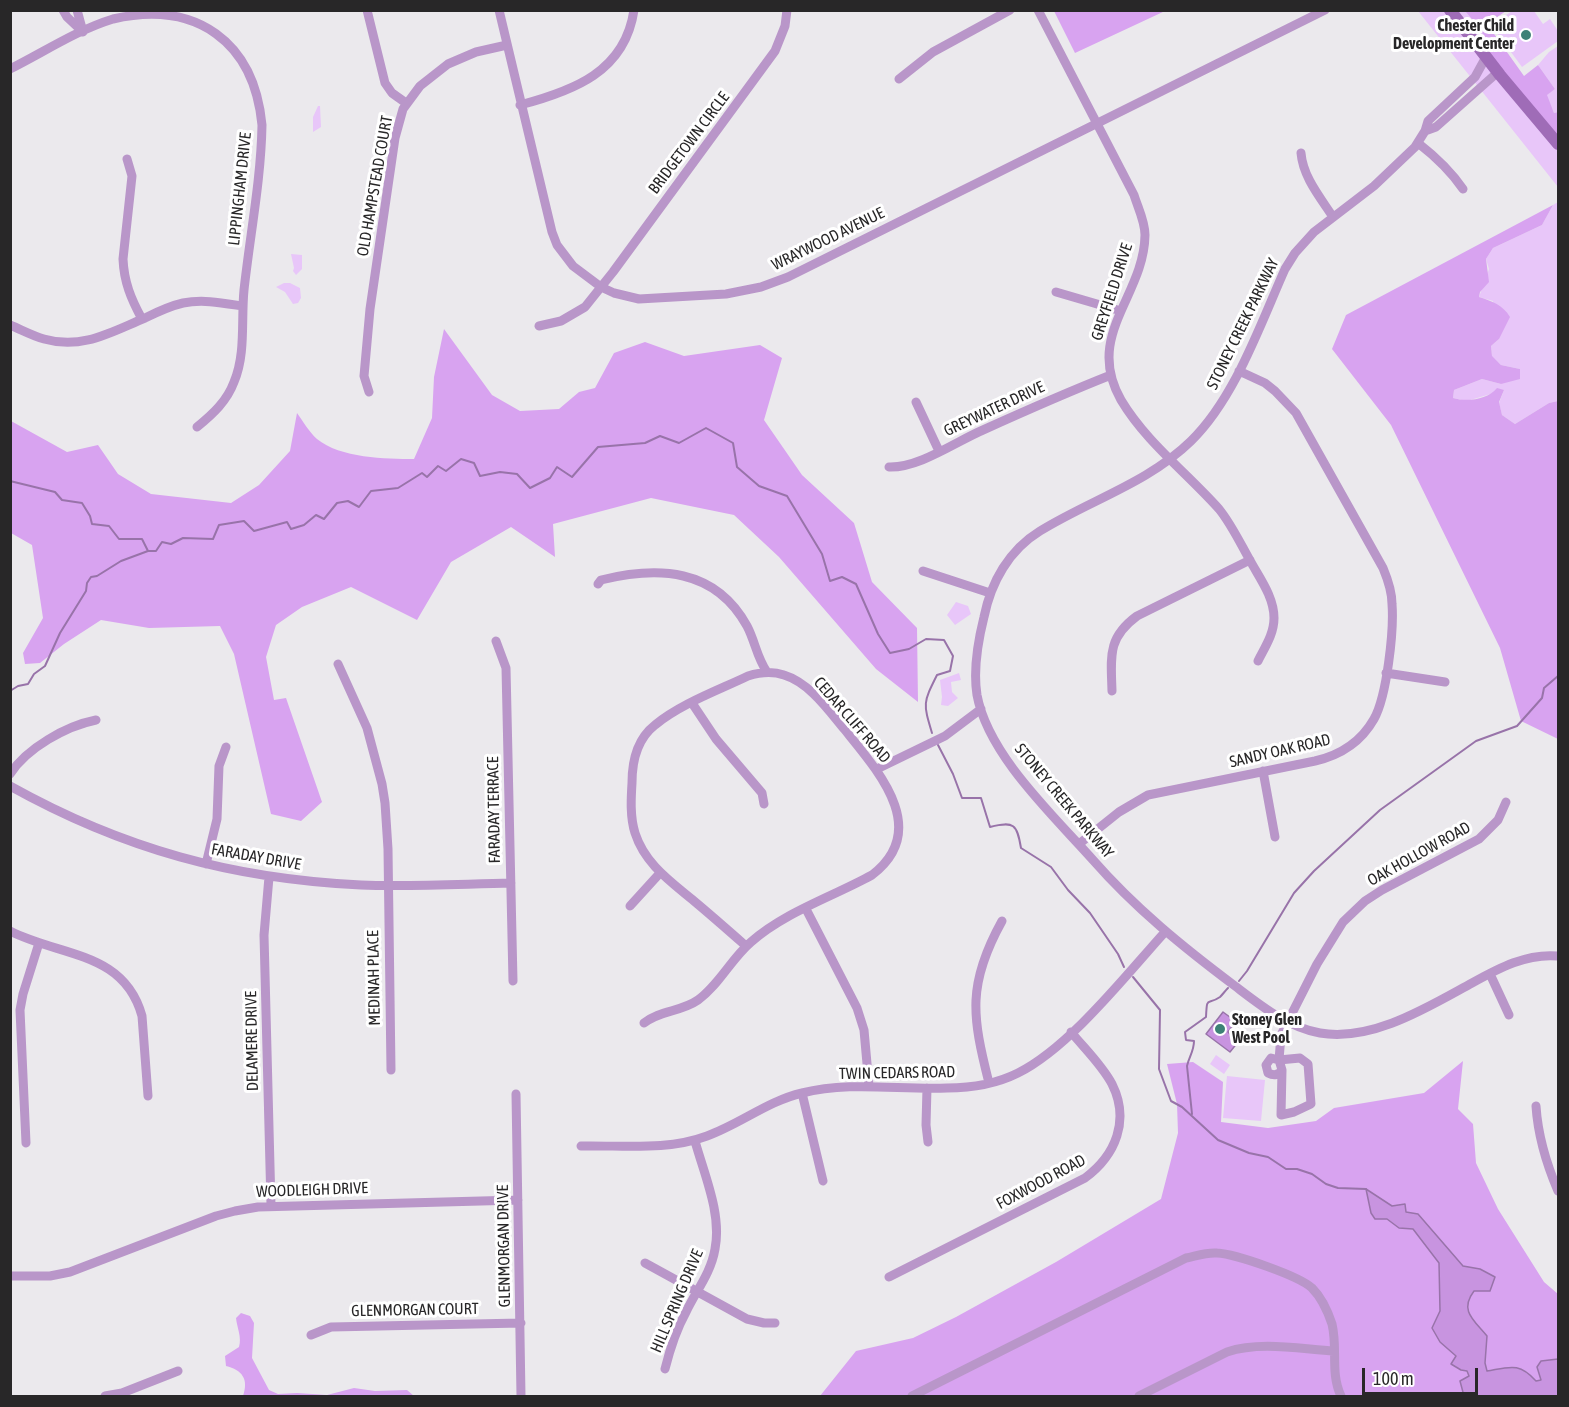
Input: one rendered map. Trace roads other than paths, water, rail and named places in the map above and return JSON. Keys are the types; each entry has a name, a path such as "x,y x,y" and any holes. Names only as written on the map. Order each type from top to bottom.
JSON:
{"main road":[{"path":"1449,10 1558,144"}],"street":[{"path":"63,10 83,32"},
{"path":"77,10 83,32"},
{"path":"367,10 385,83 392,93 406,103"},
{"name":"WRAYWOOD AVENUE","path":"499,10 520,105 557,245 573,266 601,287 628,297 653,299 726,294 761,287 812,266 1325,10"},
{"path":"520,105 556,96 597,73 616,54 624,41 634,10"},
{"name":"BRIDGETOWN CIRCLE","path":"539,326 561,321 585,307 601,287 775,51 785,26 787,10"},
{"path":"899,79 933,52 1010,10"},
{"name":"GREYFIELD DRIVE","path":"1038,10 1134,195 1145,232 1141,260 1109,347 1111,375 1129,411 1152,439 1220,511 1269,596 1273,614 1271,635 1258,661"},
{"name":"LIPPINGHAM DRIVE","path":"10,69 98,25 148,12 178,14 206,23 226,38 242,60 258,100 262,125 243,306 241,354 235,380 223,403 197,427"},
{"name":"OLD HAMPSTEAD COURT","path":"369,392 364,376 371,299 395,138 406,103 426,80 457,59 507,45"},
{"name":"STONEY CREEK PARKWAY","path":"1486,57 1475,77 1428,121 1418,143 1374,186 1303,243 1285,269 1239,371 1206,425 1171,459 1155,470 1042,530 1028,539 1006,563 990,593 982,621 976,684 981,709 1010,765 1079,844 1165,932 1263,1007 1289,1022 1317,1033 1360,1034 1375,1030 1419,1010 1525,958 1558,956"},
{"name":"STONEY CREEK PARKWAY","path":"1425,131 1436,127 1498,72"},
{"path":"1418,143 1438,158 1463,189"},
{"path":"1301,153 1301,162 1309,181 1333,217"},
{"path":"127,159 132,176 123,259 124,272 130,297 142,319"},
{"path":"1056,292 1121,311"},
{"path":"10,325 43,339 79,343 110,334 172,306 185,303 206,302 243,306"},
{"name":"SANDY OAK ROAD","path":"1079,844 1119,812 1148,795 1327,758 1359,739 1374,718 1386,674 1391,637 1392,603 1383,568 1296,413 1265,383 1239,371"},
{"name":"GREYWATER DRIVE","path":"889,467 905,466 1049,400 1111,375"},
{"path":"916,402 939,451"},
{"path":"1112,691 1112,646 1120,630 1128,622 1250,560"},
{"path":"598,585 602,580 642,572 671,573 700,581 720,594 738,612 753,637 759,659 767,672 748,676 692,703 654,725 641,741 632,767 631,810 635,834 648,860 660,873 746,946"},
{"path":"923,572 990,593"},
{"name":"FARADAY TERRACE","path":"496,641 506,668 513,981"},
{"name":"MEDINAH PLACE","path":"338,664 367,728 382,784 387,825 391,1070"},
{"name":"CEDAR CLIFF ROAD","path":"644,1023 656,1014 687,1006 702,997 746,946 764,931 872,875 884,866 894,850 898,833 897,812 877,769 832,714 806,688 784,675 767,672"},
{"path":"1386,674 1445,682"},
{"path":"692,703 716,739 762,793 764,804"},
{"path":"877,769 945,736 981,709"},
{"path":"10,774 33,750 75,724 96,720"},
{"path":"206,864 218,813 219,766 226,747"},
{"path":"1263,771 1275,837"},
{"name":"FARADAY DRIVE","path":"10,786 61,813 122,840 206,864 269,877 330,883 387,885 511,883"},
{"name":"OAK HOLLOW ROAD","path":"1281,1065 1300,1058 1308,1064 1311,1104 1281,1115 1281,1065 1281,1035 1336,931 1352,912 1383,890 1479,840 1498,820 1506,802"},
{"path":"630,906 660,873"},
{"name":"DELAMERE DRIVE","path":"269,877 264,935 271,1205"},
{"path":"806,909 857,1008 864,1030 869,1086"},
{"path":"989,1083 977,1034 975,990 982,960 1002,921"},
{"path":"10,931 97,962 113,971 132,992 142,1016 148,1096"},
{"name":"TWIN CEDARS ROAD","path":"581,1146 668,1145 695,1141 718,1132 766,1106 802,1093 818,1090 869,1086 966,1087 989,1083 1032,1064 1071,1032 1103,1001 1165,932"},
{"path":"26,1143 20,1010 39,942"},
{"path":"1490,974 1509,1015"},
{"name":"FOXWOOD ROAD","path":"889,1277 1085,1178 1104,1161 1119,1133 1117,1095 1105,1072 1071,1032"},
{"path":"927,1088 928,1142"},
{"path":"802,1093 823,1181"},
{"name":"GLENMORGAN DRIVE","path":"516,1094 521,1396"},
{"path":"1536,1106 1540,1143 1558,1191"},
{"name":"HILL SPRING DRIVE","path":"665,1369 677,1331 712,1261 716,1240 714,1210 695,1141"},
{"name":"WOODLEIGH DRIVE","path":"10,1276 50,1276 70,1272 235,1210 271,1205 518,1200"},
{"path":"912,1396 1186,1258 1216,1252 1235,1256 1297,1279 1311,1287 1331,1321 1335,1339 1336,1386 1341,1396"},
{"path":"645,1263 747,1319 775,1323"},
{"name":"GLENMORGAN COURT","path":"311,1335 331,1327 521,1323"},
{"path":"1139,1396 1227,1352 1240,1348 1254,1346 1334,1351"},
{"path":"105,1396 122,1393 178,1371"}],"waterway":[{"path":"10,481 55,492 62,500 82,503 92,524 109,526 119,539 142,539 148,551 156,551 162,542 171,544 183,538 213,539 219,525 244,521 254,531 287,522 291,529 304,525 316,515 324,519 337,503 348,501 359,507 371,491 398,488 422,473 427,477 438,466 446,471 461,459 474,463 480,476 500,472 517,474 530,488 550,478 557,467 572,477 598,447 645,443 660,436 679,443 706,428 733,443 737,467 759,486 787,496 822,554 830,581 842,577 856,584 878,634 890,653 909,649 926,639 944,640 953,656 950,671 937,675 927,698 926,709 932,733"},
{"path":"10,691 28,684 34,674 45,666 60,633 86,591 91,577 97,576 121,561 148,551"},
{"path":"1239,981 1294,893 1314,871 1380,810 1476,741 1517,726 1542,698 1544,688 1558,676"},
{"path":"938,745 962,798 981,798 990,827 1004,824 1016,829 1021,848 1051,867 1068,890 1090,913 1118,954 1124,967"},
{"path":"1133,977 1160,1010 1159,1069 1171,1101 1182,1107 1218,1140 1249,1153 1268,1157 1286,1169 1297,1169 1312,1174 1326,1184 1338,1188 1366,1189"},
{"path":"1192,1114 1187,1066 1194,1041 1186,1040 1185,1032 1206,1017 1207,1003 1216,1000 1228,988"}],"place":[{"name":"Chester Child Development Center","path":"1526,35"},
{"name":"Stoney Glen West Pool","path":"1220,1029"}]}
